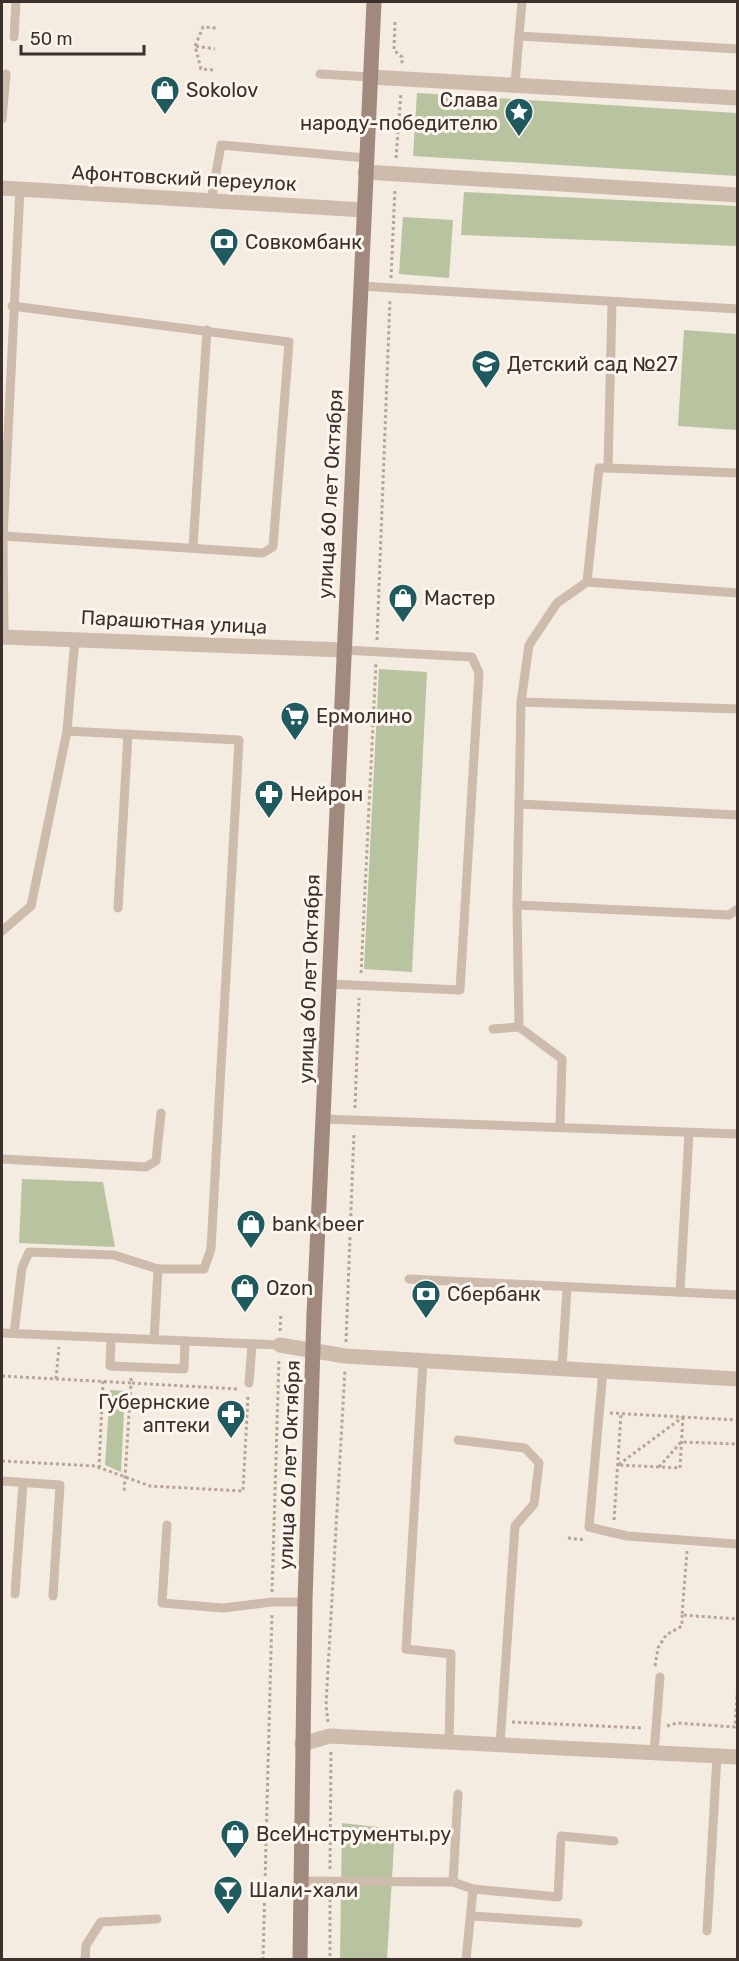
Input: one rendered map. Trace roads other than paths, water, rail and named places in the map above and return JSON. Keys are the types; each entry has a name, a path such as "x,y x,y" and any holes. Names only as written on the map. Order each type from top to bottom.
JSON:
{"main road":[{"name":"улица 60 лет Октября","path":"300,1959 305,1602 313,1351 374,2"}],"street":[{"path":"370,77 738,98"},
{"path":"365,165 738,195"},
{"name":"Афонтовский переулок","path":"2,188 363,210"},
{"name":"Парашютная улица","path":"3,637 344,650"},
{"path":"280,1345 345,1356 738,1379"},
{"path":"302,1744 330,1736 738,1757"}],"lane":[{"path":"14,36 16,2"},
{"path":"515,84 522,2"},
{"path":"519,36 738,50"},
{"path":"2,119 6,74"},
{"path":"320,74 370,77"},
{"path":"211,201 221,145 365,165"},
{"path":"3,637 3,536 12,306 20,189"},
{"path":"360,286 738,309"},
{"path":"608,468 612,303"},
{"path":"3,536 263,553 273,547 289,342 12,306"},
{"path":"193,547 207,330"},
{"path":"587,582 600,468 738,473"},
{"path":"519,1027 517,905 521,702 529,645 557,603 587,582 738,593"},
{"path":"2,932 31,906 67,731 75,638"},
{"path":"329,984 460,990 479,673 472,657 344,650"},
{"path":"521,702 738,709"},
{"path":"14,1334 22,1268 28,1252 114,1255 158,1269 204,1269 211,1250 239,740 67,731"},
{"path":"118,908 128,734"},
{"path":"519,804 738,815"},
{"path":"517,905 729,915 738,909"},
{"path":"493,1029 519,1027 562,1059 560,1127"},
{"path":"2,1159 146,1167 156,1161 161,1113"},
{"path":"324,1119 738,1134"},
{"path":"680,1292 689,1133"},
{"path":"154,1340 158,1269"},
{"path":"409,1279 738,1295"},
{"path":"562,1367 567,1288"},
{"path":"2,1333 280,1345"},
{"path":"111,1339 110,1366 184,1369 185,1341"},
{"path":"249,1383 252,1344"},
{"path":"423,1360 406,1649 451,1653 449,1743"},
{"path":"603,1370 589,1527 627,1536 737,1544"},
{"path":"458,1440 525,1448 539,1463 534,1504 516,1526 500,1745"},
{"path":"2,1481 60,1485 53,1596"},
{"path":"15,1594 23,1483"},
{"path":"167,1525 162,1603 223,1608 272,1602 305,1602"},
{"path":"654,1753 660,1677"},
{"path":"707,1931 717,1756"},
{"path":"453,1882 458,1794"},
{"path":"300,1881 453,1882 473,1889 558,1897 561,1836 614,1841"},
{"path":"466,1959 473,1889"},
{"path":"472,1916 578,1923"},
{"path":"85,1959 86,1945 101,1922 157,1919"}],"place":[{"name":"Sokolov","path":"165,116"},
{"name":"Слава народу-победителю","path":"519,138"},
{"name":"Совкомбанк","path":"224,268"},
{"name":"Детский сад №27","path":"486,390"},
{"name":"Мастер","path":"403,624"},
{"name":"Ермолино","path":"295,742"},
{"name":"Нейрон","path":"269,820"},
{"name":"bank beer","path":"251,1250"},
{"name":"Ozon","path":"245,1314"},
{"name":"Сбербанк","path":"426,1320"},
{"name":"Губернские аптеки","path":"231,1440"},
{"name":"ВсеИнструменты.ру","path":"235,1860"},
{"name":"Шали-хали","path":"228,1916"}]}
